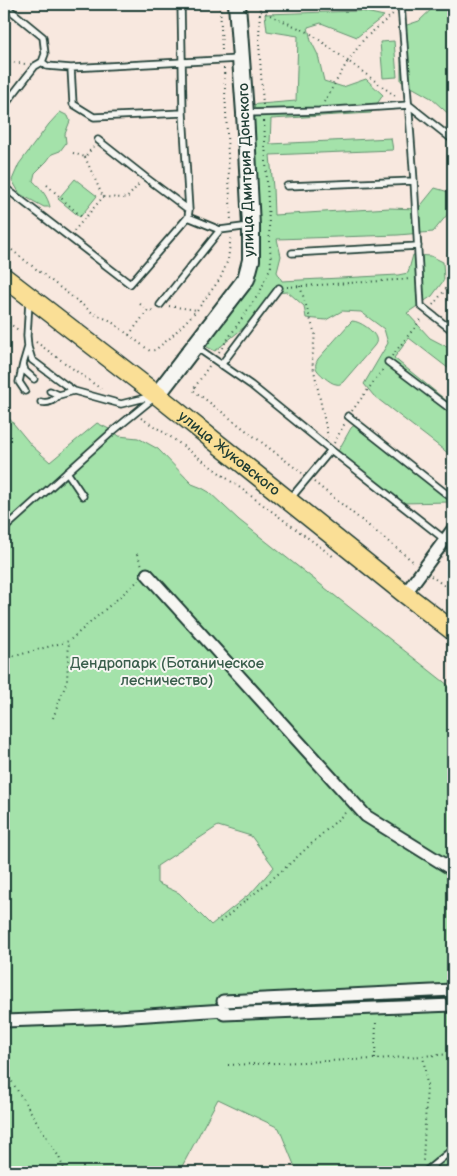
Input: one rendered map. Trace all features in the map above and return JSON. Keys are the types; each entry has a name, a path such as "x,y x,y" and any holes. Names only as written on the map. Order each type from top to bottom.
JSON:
{"main road":[{"name":"улица Жуковского","path":"4,277 157,395 404,594 453,630"}],"street":[{"name":"улица Дмитрия Донского","path":"157,395 246,279 251,260 245,113 237,4"},
{"path":"404,594 423,569 449,543 453,529"},
{"path":"147,574 366,816 453,870"},
{"path":"4,1022 118,1017 453,990"},
{"path":"224,1008 376,1008 453,1005"}],"lane":[{"path":"4,187 130,284 188,217 183,113 181,4"},
{"path":"4,5 43,37 45,54 42,62 35,66 4,106"},
{"path":"402,6 421,306 453,331"},
{"path":"42,62 47,66 70,68 241,59"},
{"path":"70,68 73,104 94,117 183,113"},
{"path":"245,113 319,111 408,105 453,140"},
{"path":"98,140 189,210"},
{"path":"287,186 414,181"},
{"path":"188,217 220,230 250,226"},
{"path":"160,305 220,230"},
{"path":"292,253 418,246"},
{"path":"221,365 279,288"},
{"path":"29,297 27,336 32,360 74,391 121,404 157,395"},
{"path":"25,391 19,382 22,364 28,347"},
{"path":"195,347 251,385 449,543"},
{"path":"388,362 453,412"},
{"path":"22,364 25,371 34,380"},
{"path":"50,390 59,395"},
{"path":"41,402 51,402 59,395 74,391"},
{"path":"4,529 51,491 67,472 157,395"},
{"path":"348,416 453,499"},
{"path":"289,501 331,450"},
{"path":"67,472 83,496"},
{"path":"426,1171 453,1149"}],"path":[{"path":"319,111 348,61 364,39 402,6"},
{"path":"261,11 310,33 408,105"},
{"path":"4,60 35,66"},
{"path":"85,157 98,140"},
{"path":"73,153 85,157 103,198"},
{"path":"69,237 103,198 127,198 145,177"},
{"path":"47,185 84,219"},
{"path":"279,288 419,279"},
{"path":"300,286 315,334 312,361 331,450"},
{"path":"140,304 154,312 160,305 197,310"},
{"path":"129,335 148,310"},
{"path":"4,320 103,391"},
{"path":"194,390 309,477 453,592"},
{"path":"134,414 168,435 336,558"},
{"path":"4,659 69,642 147,574"},
{"path":"53,718 67,680 69,642"},
{"path":"220,922 284,869 355,804"},
{"path":"375,1059 376,1008"},
{"path":"228,1065 453,1054"},
{"path":"423,1056 427,1085 423,1161 426,1171"},
{"path":"4,1070 59,1157 66,1172"}],"green space":[{"path":"437,4 453,4 453,118 431,98 401,81 401,27 419,21"},
{"path":"361,11 384,16 357,37 321,23 308,27 311,41 318,55 324,81 343,87 366,79 383,95 371,113 271,119 270,144 391,138 393,150 270,155 274,215 390,208 418,209 435,188 452,193 447,215 433,232 277,239 281,256 277,272 282,281 398,275 408,273 413,255 431,256 443,262 444,280 432,296 407,313 430,338 453,350 453,372 409,338 394,358 453,406 453,457 374,396 364,384 388,343 384,329 361,312 342,311 326,320 306,318 304,306 288,292 272,293 248,324 215,351 205,346 250,279 248,105 296,101 298,36 267,31 265,14"},
{"path":"394,41 397,77 383,78 380,42"},
{"path":"60,112 68,116 70,121 65,134 66,143 60,151 52,154 35,173 33,181 48,200 50,207 44,207 20,194 12,180 19,164"},
{"path":"75,179 97,196 80,217 58,199"},
{"path":"352,321 370,330 375,335 376,342 343,382 339,384 334,383 319,372 316,368 316,363"},
{"name":"Дендропарк (Ботаническое лесничество)","path":"4,412 32,446 50,462 97,423 119,436 138,438 158,449 192,484 209,492 239,520 453,689 453,1172 297,1172 279,1128 218,1099 179,1172 4,1172","holes":["218,826 251,836 274,867 252,892 211,925 179,893 157,883 157,866"]},
{"path":"357,423 449,494 453,488 453,507 449,502 403,503 337,453 351,428"}]}
